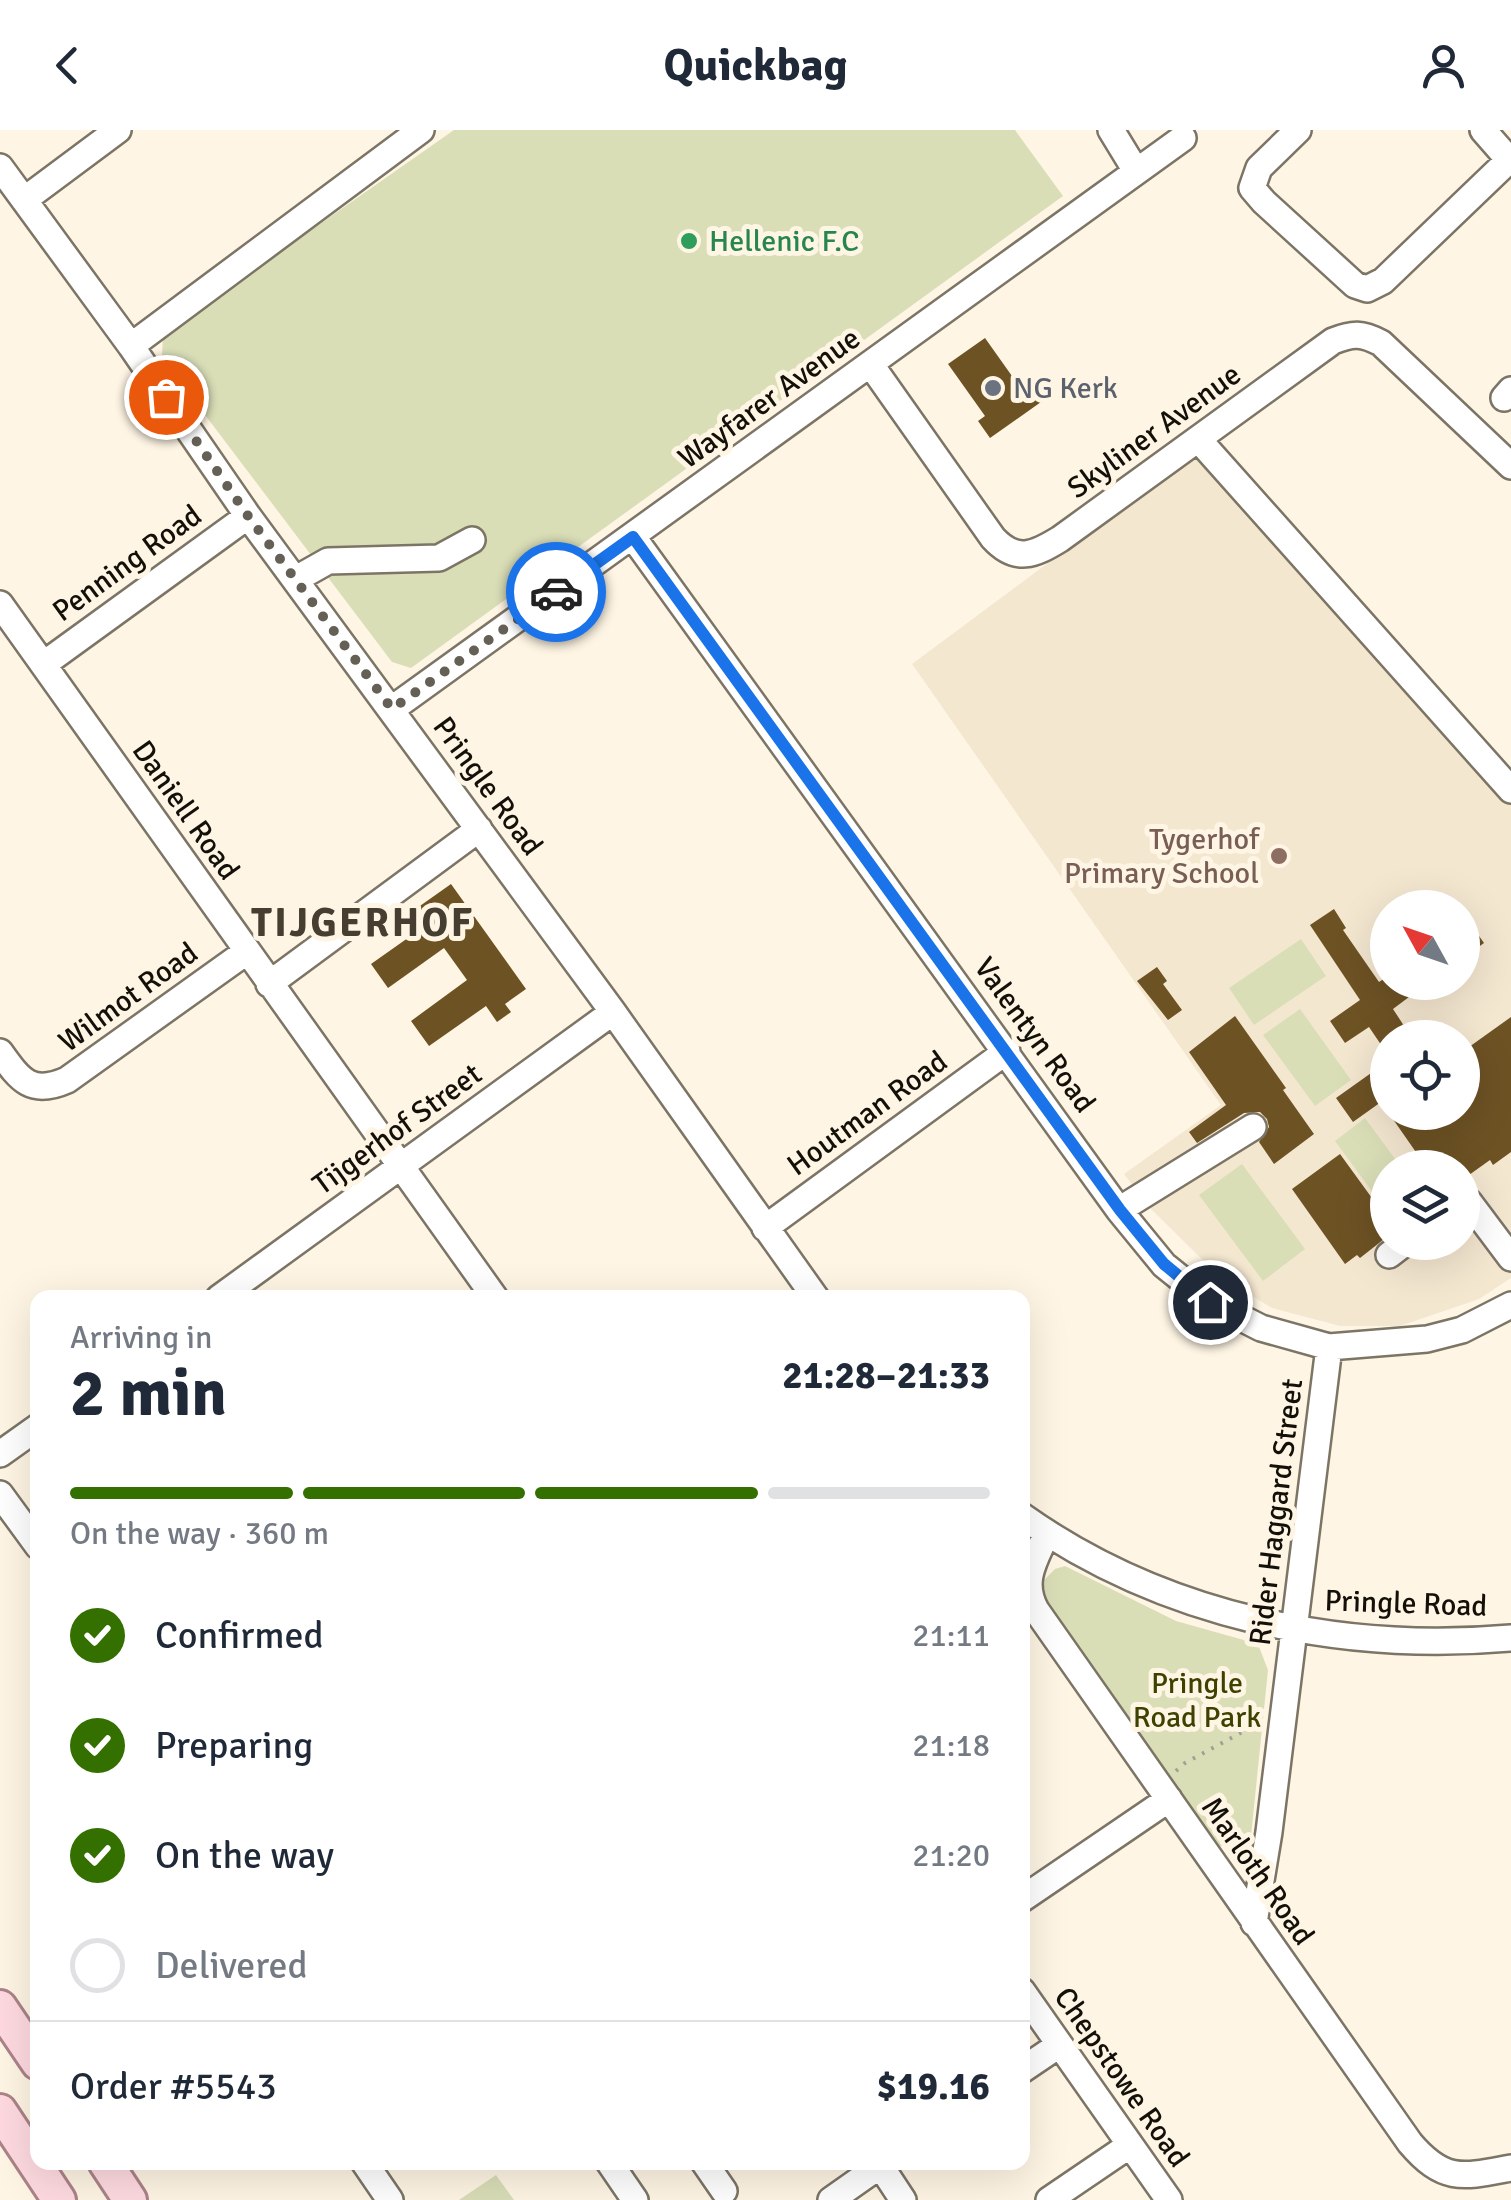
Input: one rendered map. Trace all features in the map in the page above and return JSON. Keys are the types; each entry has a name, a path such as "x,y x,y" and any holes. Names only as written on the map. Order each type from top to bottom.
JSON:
{"main road":[{"path":"0,2007 30,2051"},
{"path":"0,2111 10,2150 59,2200"},
{"path":"110,2170 130,2200"}],"street":[{"path":"24,200 118,130"},
{"path":"131,346 421,130"},
{"path":"1111,130 1136,171"},
{"path":"1298,130 1259,168 1252,188 1354,285 1367,289 1383,281 1510,161 1482,130"},
{"name":"Wayfarer Avenue","path":"392,709 1183,138"},
{"name":"Pringle Road","path":"0,168 810,1290"},
{"name":"Skyliner Avenue","path":"870,365 993,538 1008,552 1021,556 1038,553 1060,539 1333,341 1361,334 1382,343 1511,466"},
{"path":"1198,438 1511,790"},
{"name":"Penning Road","path":"44,664 248,516"},
{"name":"Valentyn Road","path":"633,537 1120,1210 1164,1264 1210,1302 1260,1328 1329,1347 1426,1339 1462,1330 1511,1306"},
{"path":"296,580 326,562 439,558 472,540"},
{"name":"Daniell Road","path":"0,604 489,1290"},
{"path":"269,984 479,829"},
{"name":"Wilmot Road","path":"0,1052 24,1082 36,1087 67,1080 246,952"},
{"name":"Tijgerhof Street","path":"230,1290 613,1012"},
{"name":"Houtman Road","path":"765,1228 1007,1051"},
{"path":"1120,1210 1252,1127"},
{"path":"1480,1217 1511,1258"},
{"name":"Rider Haggard Street","path":"1254,1923 1329,1347"},
{"path":"0,1454 30,1433"},
{"path":"0,1494 30,1535"},
{"name":"Pringle Road","path":"1030,1522 1112,1570 1169,1594 1294,1630 1450,1644 1511,1638"},
{"name":"Marloth Road","path":"1030,1572 1047,1534"},
{"name":"Marloth Road","path":"1030,1599 1424,2160 1440,2171 1465,2177 1511,2168"},
{"path":"1030,1893 1164,1792"},
{"name":"Chepstowe Road","path":"1030,2003 1169,2200"},
{"path":"1030,2065 1059,2045"},
{"path":"1049,2200 1130,2145"},
{"path":"369,2170 390,2200"},
{"path":"614,2170 635,2200"},
{"path":"710,2170 724,2191"},
{"path":"831,2200 873,2170"},
{"path":"885,2170 903,2200"}],"path":[{"path":"1164,1792 1186,1763 1262,1721 1283,1723"}],"shaded area":[{"name":"Tygerhof Primary School","path":"1196,453 1511,805 1511,1278 1479,1299 1400,1326 1340,1326 1272,1308 1219,1276 1151,1209 1124,1174 1221,1105 912,664"}],"green space":[{"path":"454,130 1015,130 1063,196 411,668 392,662 162,358 163,334"},
{"path":"1301,939 1326,976 1254,1025 1229,988"},
{"path":"1300,1009 1351,1080 1315,1106 1263,1035"},
{"path":"1365,1118 1370,1130 1389,1150 1370,1150 1370,1189 1335,1141"},
{"path":"1242,1164 1305,1249 1263,1281 1199,1195"},
{"name":"Pringle Road Park","path":"1065,1566 1176,1621 1258,1644 1268,1670 1251,1836 1219,1847 1046,1601 1043,1581 1055,1569"},
{"path":"496,2175 514,2200 459,2200"}],"building":[{"name":"NG Kerk","path":"985,338 1022,390 1029,385 1041,402 990,438 978,421 985,416 948,364"},
{"path":"451,884 526,989 505,1004 511,1012 497,1022 486,1006 429,1046 411,1021 467,980 444,948 388,988 371,964 422,928 410,913"},
{"path":"1334,909 1346,928 1343,930 1370,969 1370,1000 1405,1000 1393,1009 1400,1020 1370,1020 1370,1028 1345,1043 1330,1021 1360,1000 1310,925"},
{"path":"1157,967 1167,981 1163,984 1182,1010 1168,1020 1137,981"},
{"path":"1235,1016 1314,1134 1274,1164 1259,1142 1269,1127 1260,1112 1244,1113 1197,1143 1189,1132 1226,1105 1189,1052"},
{"path":"1511,1017 1511,1152 1493,1165 1490,1160 1480,1167 1480,1150 1414,1150 1401,1130 1480,1130 1480,1039"},
{"path":"1370,1074 1370,1110 1353,1122 1336,1098"},
{"path":"1340,1154 1370,1195 1370,1250 1345,1264 1292,1189"}],"way so far":[{"path":"166,397 248,516 392,709 556,592"}],"place":[{"name":"Hellenic F.C","path":"689,241"},
{"name":"NG Kerk","path":"993,388"},
{"name":"Tygerhof Primary School","path":"1279,856"}],"district":[{"name":"TIJGERHOF","path":"363,922"}],"route":[{"path":"556,592 633,537 1120,1210 1164,1264 1210,1302"}]}
